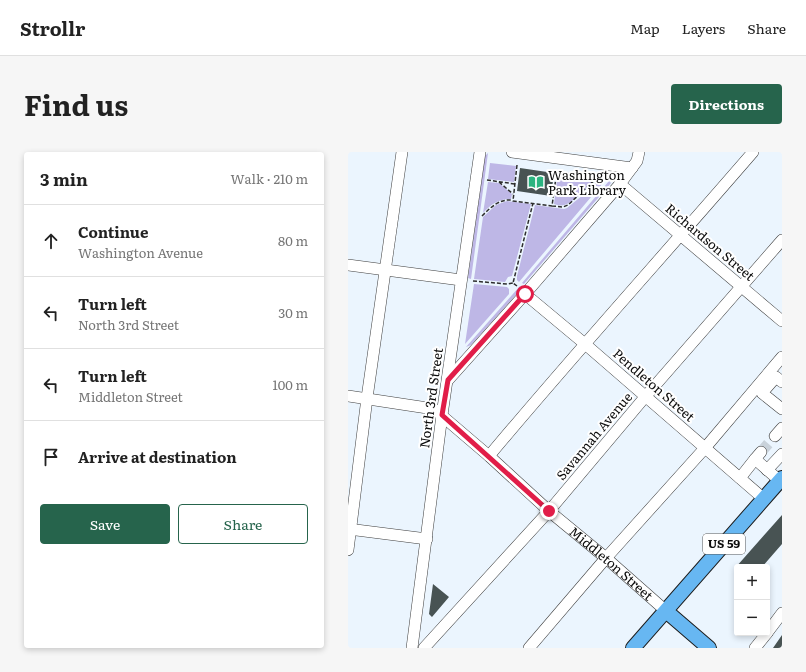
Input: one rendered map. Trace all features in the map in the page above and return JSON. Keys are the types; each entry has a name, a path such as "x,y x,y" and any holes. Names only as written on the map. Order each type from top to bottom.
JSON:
{"main road":[{"name":"US 59","path":"633,648 781,479"},
{"name":"Middleton Street","path":"666,611 709,648"}],"street":[{"path":"348,550 349,529 402,152"},
{"name":"North 3rd Street","path":"412,648 442,415 480,152"},
{"path":"512,152 636,160"},
{"path":"448,380 521,290 620,184 636,160 646,152"},
{"path":"489,456 551,382 681,236 753,152"},
{"name":"Richardson Street","path":"620,184 782,321"},
{"name":"Savannah Avenue","path":"424,648 549,511 645,396 782,240"},
{"path":"348,265 461,280"},
{"name":"Pendleton Street","path":"521,290 764,499"},
{"path":"530,648 606,558 705,448 782,358"},
{"path":"782,382 776,377 762,393 782,409"},
{"name":"Middleton Street","path":"348,396 434,409 489,456 549,511 606,558 666,611"},
{"path":"767,470 782,454"},
{"path":"740,478 758,456 767,470 781,479"},
{"path":"349,529 427,539"},
{"path":"770,629 782,613"},
{"path":"755,648 765,636"}],"path":[{"path":"513,200 517,165"},
{"path":"552,206 557,170"},
{"path":"482,216 495,204 505,200 563,207 568,205 601,174"},
{"path":"487,180 515,184"},
{"path":"499,182 513,194"},
{"path":"513,283 533,203"},
{"path":"473,281 508,284 513,283"},
{"path":"513,283 521,290"}],"shaded area":[{"path":"488,153 471,279 468,278 485,156"},
{"path":"490,163 516,166 514,182 488,179"},
{"path":"558,172 598,175 577,197 568,204 560,205 554,204"},
{"path":"601,176 608,177 519,282 517,280 517,276 535,205 564,209 567,208 589,190"},
{"path":"609,181 611,183 524,284 522,283"},
{"path":"488,182 499,183 512,194 511,199 496,203 483,213"},
{"path":"507,201 531,204 512,276 508,277 505,282 474,279 483,217 496,205"},
{"path":"474,284 507,287 509,289 509,294 465,344"},
{"path":"520,286 522,288 471,345 466,347"}],"building":[{"name":"Washington Park Library","path":"520,168 554,173 551,196 517,191"},
{"path":"782,515 782,544 765,564 739,564"},
{"path":"433,584 449,597 432,617 429,614"},
{"path":"782,635 782,648 773,648"}],"tunnel":[{"path":"761,452 775,436"}],"place":[{"name":"Washington Park Library","path":"536,182"}],"route":[{"path":"525,294 448,380 442,415 549,511"}]}
